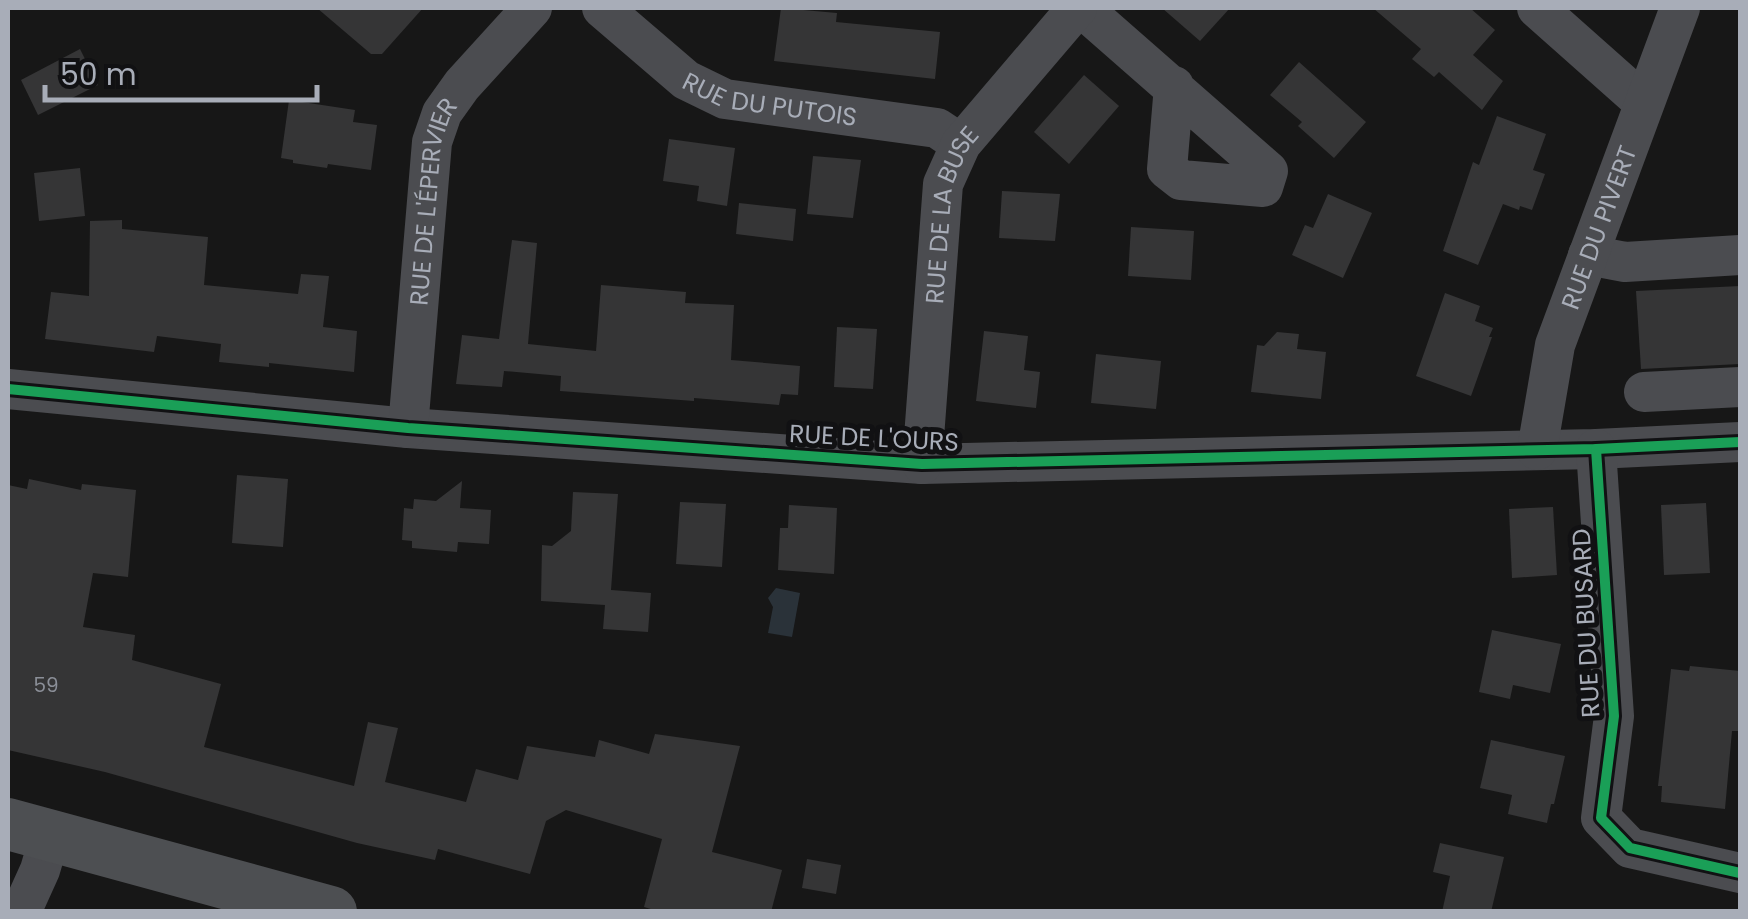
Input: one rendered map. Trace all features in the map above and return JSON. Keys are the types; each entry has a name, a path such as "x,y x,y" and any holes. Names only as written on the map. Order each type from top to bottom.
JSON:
{"main road":[{"path":"29,830 260,903 331,912"}],"street":[{"name":"RUE DE L'ÉPERVIER","path":"408,428 432,142 442,114 462,86 532,8"},
{"name":"RUE DU PUTOIS","path":"602,8 686,80 725,98 937,128 961,144"},
{"name":"RUE DE LA BUSE","path":"922,464 943,184 961,144 1079,8 1174,86"},
{"path":"1538,8 1644,103"},
{"name":"RUE DU PIVERT","path":"1538,450 1554,346 1680,8"},
{"path":"1588,255 1625,262 1740,255"},
{"path":"1644,392 1726,388 1728,442"},
{"name":"RUE DE L'OURS","path":"8,389 408,428 922,464 1596,449 1728,442"},
{"name":"RUE DU BUSARD","path":"1596,449 1614,716 1600,818 1630,848 1740,873"},
{"path":"21,912 40,870 29,830"}],"shaded area":[{"path":"776,588 800,593 792,637 768,633 773,607 768,598"}],"building":[{"path":"317,8 423,8 382,54 371,54"},
{"path":"781,8 837,13 836,22 940,32 935,79 774,61"},
{"path":"1162,8 1230,8 1200,41"},
{"path":"1373,8 1470,8 1495,30 1473,55 1503,81 1482,110 1439,72 1434,77 1412,59 1421,49"},
{"path":"80,49 98,85 38,115 21,80"},
{"path":"1299,62 1366,122 1334,158 1298,126 1302,122 1270,95"},
{"path":"1084,75 1119,106 1069,164 1034,132"},
{"path":"289,100 355,110 353,122 377,125 371,170 328,164 327,168 281,158"},
{"path":"1497,116 1546,134 1533,170 1545,174 1532,210 1503,204 1478,265 1443,251 1473,162 1479,165"},
{"path":"669,139 735,148 727,206 697,201 699,186 663,181"},
{"path":"813,156 861,160 853,218 807,214"},
{"path":"80,168 85,216 39,221 34,173"},
{"path":"1002,191 1060,194 1055,241 999,238"},
{"path":"1328,194 1372,213 1343,278 1292,255 1305,225 1313,228"},
{"path":"739,203 796,209 793,241 736,234"},
{"path":"122,220 122,229 208,237 204,285 298,294 301,274 329,276 323,327 357,331 354,372 219,362 221,344 157,336 154,352 45,339 51,292 89,296 90,221"},
{"path":"1131,227 1194,231 1191,280 1128,276"},
{"path":"512,240 537,243 528,344 596,351 601,285 686,292 685,303 734,305 731,360 800,366 798,395 781,394 779,405 560,391 561,376 504,371 502,387 456,384 462,335 499,339"},
{"path":"1740,286 1740,364 1641,369 1636,291"},
{"path":"1445,293 1480,306 1475,321 1493,328 1471,396 1416,376"},
{"path":"837,327 877,329 873,389 834,387"},
{"path":"984,331 1028,336 1024,370 1040,372 1036,408 976,401"},
{"path":"1277,332 1299,334 1297,349 1326,352 1321,399 1251,392 1257,345 1264,346"},
{"path":"1096,354 1161,361 1156,409 1091,403"},
{"path":"237,475 288,479 283,547 232,543"},
{"path":"29,479 81,490 82,484 136,490 128,577 93,573 83,627 135,635 132,660 221,684 204,747 354,786 368,722 398,728 385,782 466,802 476,769 518,780 527,746 595,757 599,740 649,754 655,734 740,746 712,852 782,870 771,912 661,912 644,907 662,839 566,810 546,821 530,874 438,849 435,860 357,843 105,772 8,750 8,485 27,489"},
{"path":"462,481 460,508 491,510 489,544 458,542 457,552 412,548 412,541 402,540 404,508 413,509 414,499 436,501"},
{"path":"573,492 618,494 611,590 651,593 648,632 603,629 605,605 541,601 542,545 552,546 571,531"},
{"path":"680,502 726,504 722,567 676,564"},
{"path":"1706,503 1710,573 1664,575 1661,505"},
{"path":"789,505 837,508 834,574 778,570 780,528 788,528"},
{"path":"1553,507 1557,575 1512,578 1509,509"},
{"path":"1492,630 1561,644 1550,693 1513,685 1510,699 1479,692"},
{"path":"1690,666 1740,671 1740,731 1732,731 1725,809 1661,802 1662,786 1658,786 1671,669 1689,671"},
{"path":"1491,740 1565,756 1547,823 1508,814 1512,795 1480,788"},
{"path":"1440,843 1504,857 1491,912 1442,912 1450,876 1433,872"},
{"path":"807,859 841,865 836,894 802,888"}],"cycle path":[{"path":"8,389 408,428 922,464 1596,449 1740,442"},
{"path":"1596,449 1614,716 1601,818 1630,848 1740,873"}]}
